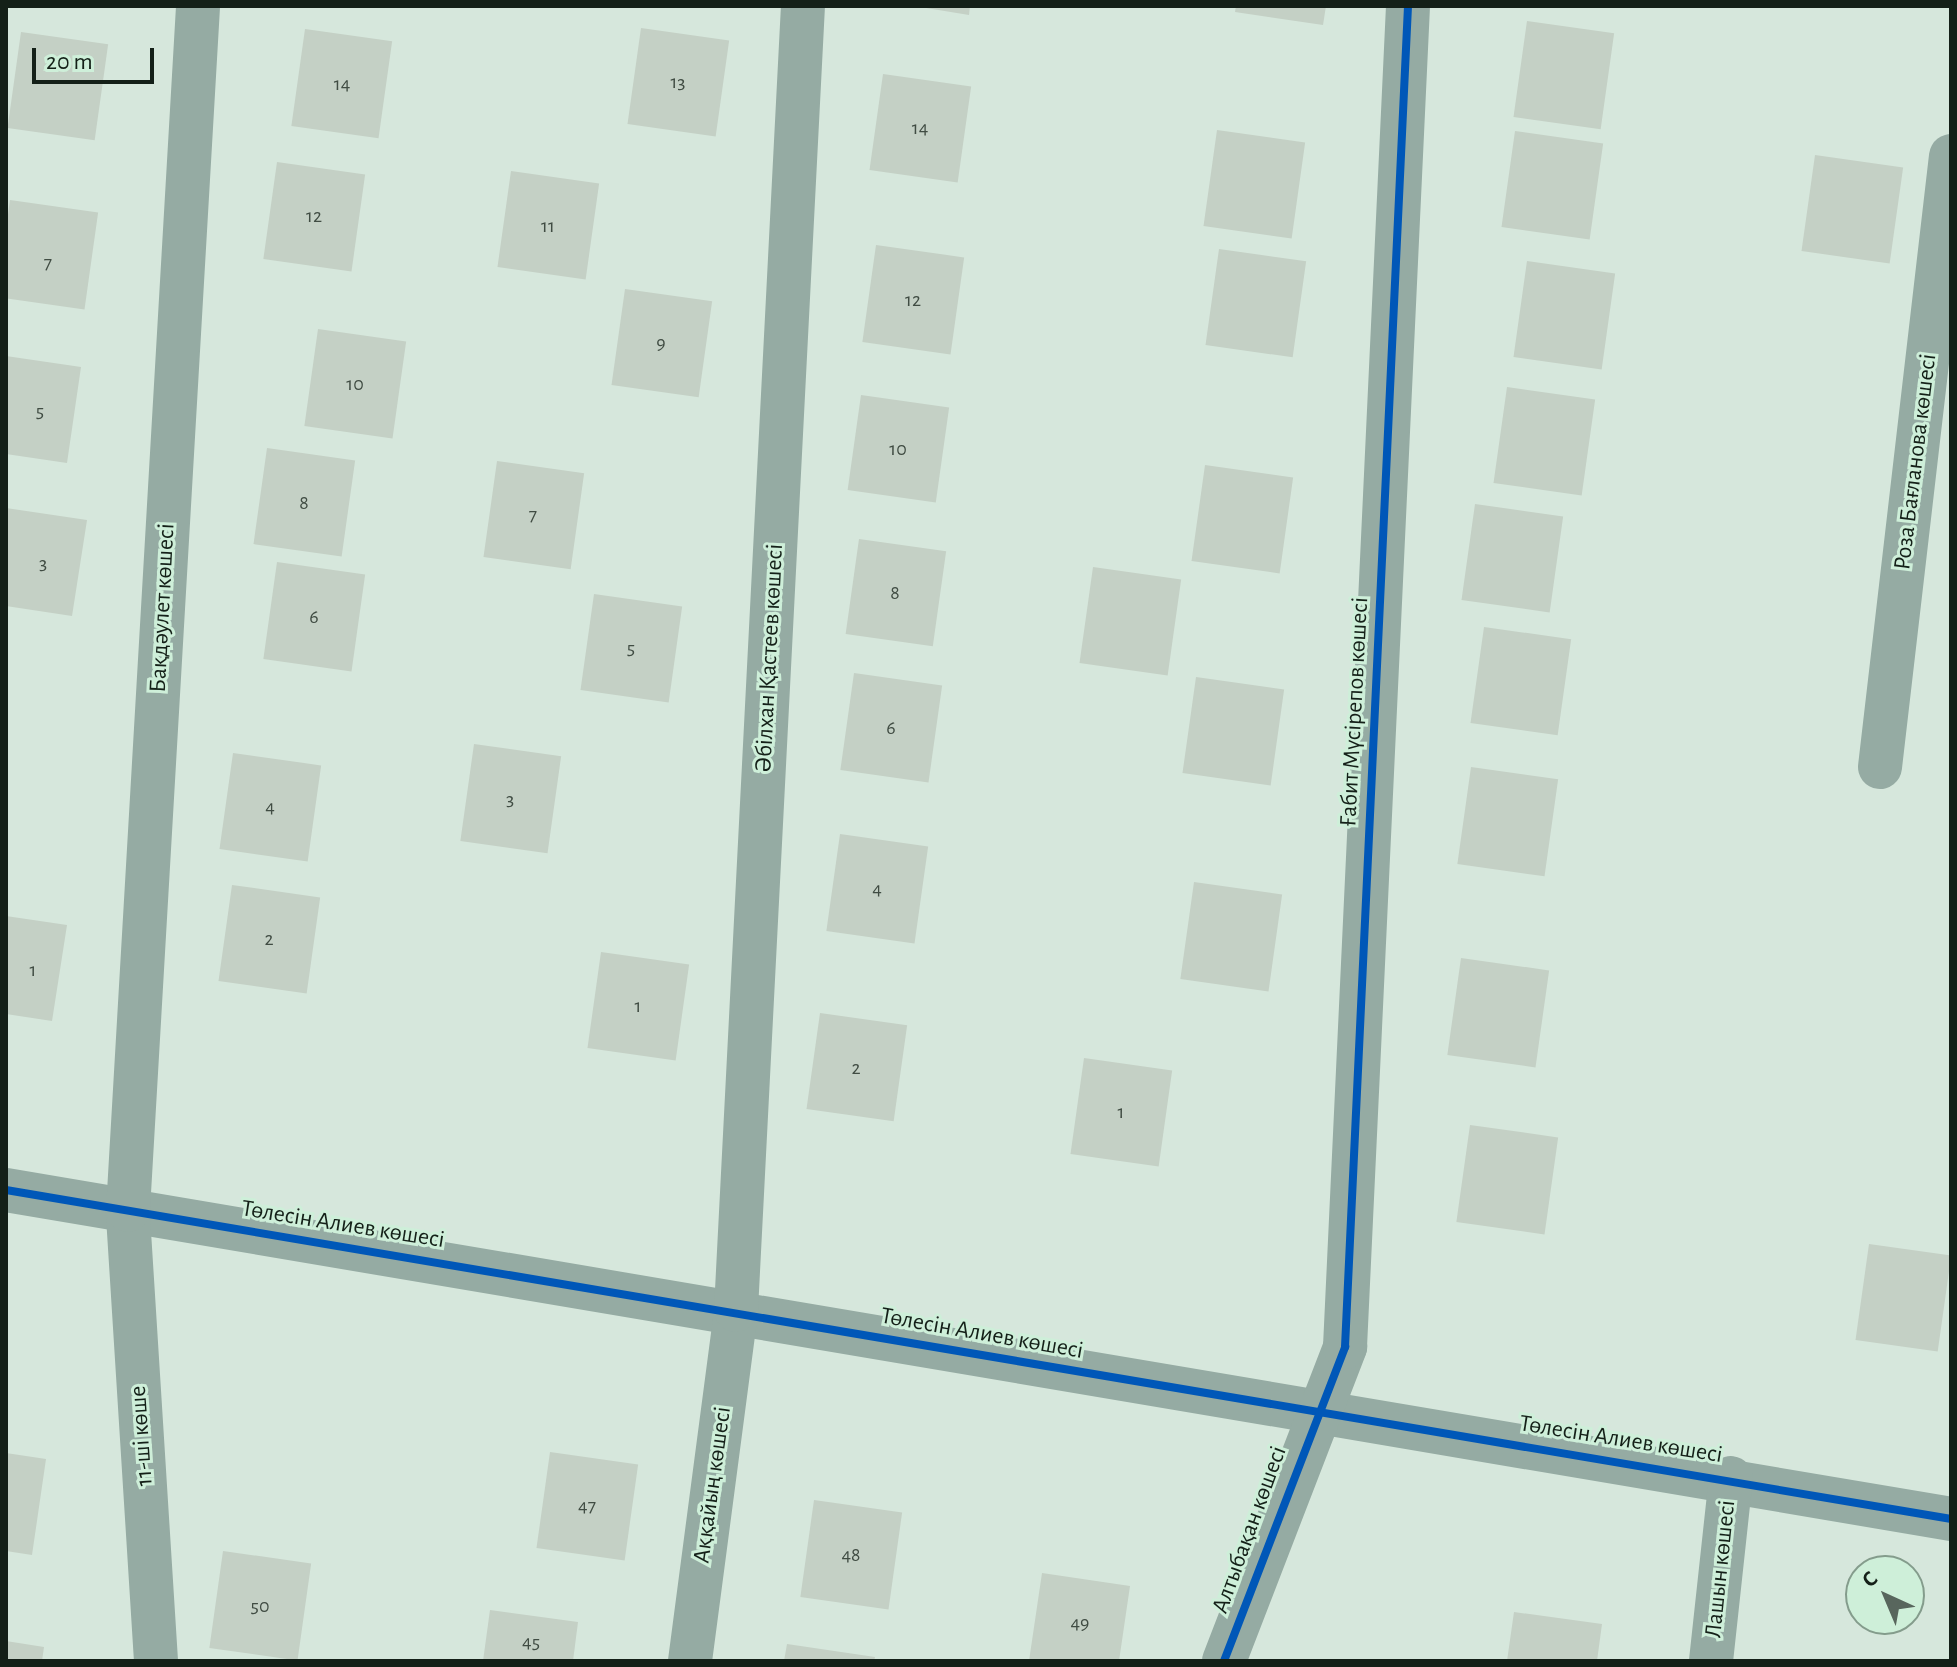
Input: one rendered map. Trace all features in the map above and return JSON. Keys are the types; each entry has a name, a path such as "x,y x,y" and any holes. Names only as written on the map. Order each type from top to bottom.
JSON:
{"street":[{"name":"Бақдәулет көшесi","path":"128,1210 198,6"},
{"name":"Әбілхан Қастеев көшесi","path":"736,1310 803,6"},
{"name":"Ғабит Мүсірепов көшесi","path":"1314,1414 1345,1347 1408,6"},
{"name":"Роза Бағланова көшесi","path":"1880,767 1951,156"},
{"name":"Төлесін Алиев көшесі","path":"6,1190 736,1310 1314,1414 1731,1478 1951,1519"},
{"name":"11-ші көше","path":"128,1210 156,1661"},
{"name":"Аққайың көшесі","path":"690,1661 736,1310"},
{"name":"Алтыбақан көшесі","path":"1224,1661 1314,1414"},
{"name":"Лашын көшесі","path":"1711,1661 1731,1478"}],"building":[{"path":"914,6 970,6 969,15"},
{"path":"1236,6 1326,6 1323,25 1235,12"},
{"path":"1527,21 1614,33 1601,129 1514,117"},
{"path":"641,28 729,40 716,136 628,124"},
{"path":"305,29 392,41 379,138 291,126"},
{"path":"21,32 108,44 95,140 8,128"},
{"path":"883,74 971,86 958,182 870,170"},
{"path":"1217,130 1305,142 1292,238 1204,226"},
{"path":"1515,131 1603,143 1590,239 1502,227"},
{"path":"1815,155 1903,167 1890,263 1802,251"},
{"path":"277,162 365,174 351,271 263,259"},
{"path":"511,171 599,183 586,279 498,267"},
{"path":"10,200 98,212 84,309 6,298 6,228"},
{"path":"876,245 964,257 950,354 862,342"},
{"path":"1219,249 1306,261 1293,357 1206,345"},
{"path":"1527,261 1615,273 1602,369 1514,357"},
{"path":"625,289 712,301 699,397 612,385"},
{"path":"318,329 406,341 392,438 304,426"},
{"path":"6,356 81,367 67,463 6,454"},
{"path":"1507,387 1595,399 1582,495 1494,483"},
{"path":"861,395 949,407 936,502 848,490"},
{"path":"267,448 355,460 342,556 254,544"},
{"path":"497,461 584,473 571,569 484,557"},
{"path":"1205,465 1293,477 1280,573 1192,561"},
{"path":"1475,504 1563,516 1550,612 1462,600"},
{"path":"6,508 87,520 72,616 6,606"},
{"path":"859,539 946,551 933,646 846,634"},
{"path":"277,562 365,574 351,671 263,659"},
{"path":"1093,567 1181,579 1168,675 1080,663"},
{"path":"594,594 682,606 669,702 581,690"},
{"path":"1484,627 1571,639 1558,735 1471,723"},
{"path":"854,673 942,685 928,782 840,770"},
{"path":"1196,677 1284,689 1271,785 1183,773"},
{"path":"474,744 561,756 548,853 460,841"},
{"path":"233,753 321,765 308,861 220,849"},
{"path":"1471,767 1558,779 1545,876 1457,864"},
{"path":"840,834 928,846 914,943 826,931"},
{"path":"1194,882 1282,894 1268,991 1180,979"},
{"path":"232,885 320,897 307,993 219,981"},
{"path":"6,916 67,925 52,1021 6,1014"},
{"path":"601,952 689,964 676,1060 588,1048"},
{"path":"1461,958 1549,970 1535,1067 1447,1055"},
{"path":"820,1013 907,1025 894,1121 807,1109"},
{"path":"1084,1058 1172,1070 1159,1166 1071,1154"},
{"path":"1470,1125 1558,1137 1544,1234 1456,1222"},
{"path":"1869,1244 1951,1256 1938,1352 1856,1340"},
{"path":"550,1452 638,1464 625,1560 537,1548"},
{"path":"6,1453 46,1459 32,1555 6,1551"},
{"path":"814,1500 902,1512 888,1609 800,1597"},
{"path":"223,1551 311,1563 297,1660 209,1648"},
{"path":"1042,1573 1130,1586 1119,1661 1029,1661"},
{"path":"490,1610 578,1622 573,1661 483,1661"},
{"path":"1514,1612 1602,1624 1597,1661 1507,1661"},
{"path":"6,1641 44,1647 42,1661 6,1661"},
{"path":"787,1644 875,1657 874,1661 784,1661"}],"cycle path":[{"path":"1224,1661 1345,1347 1408,6"},
{"path":"6,1190 1951,1519"}]}
